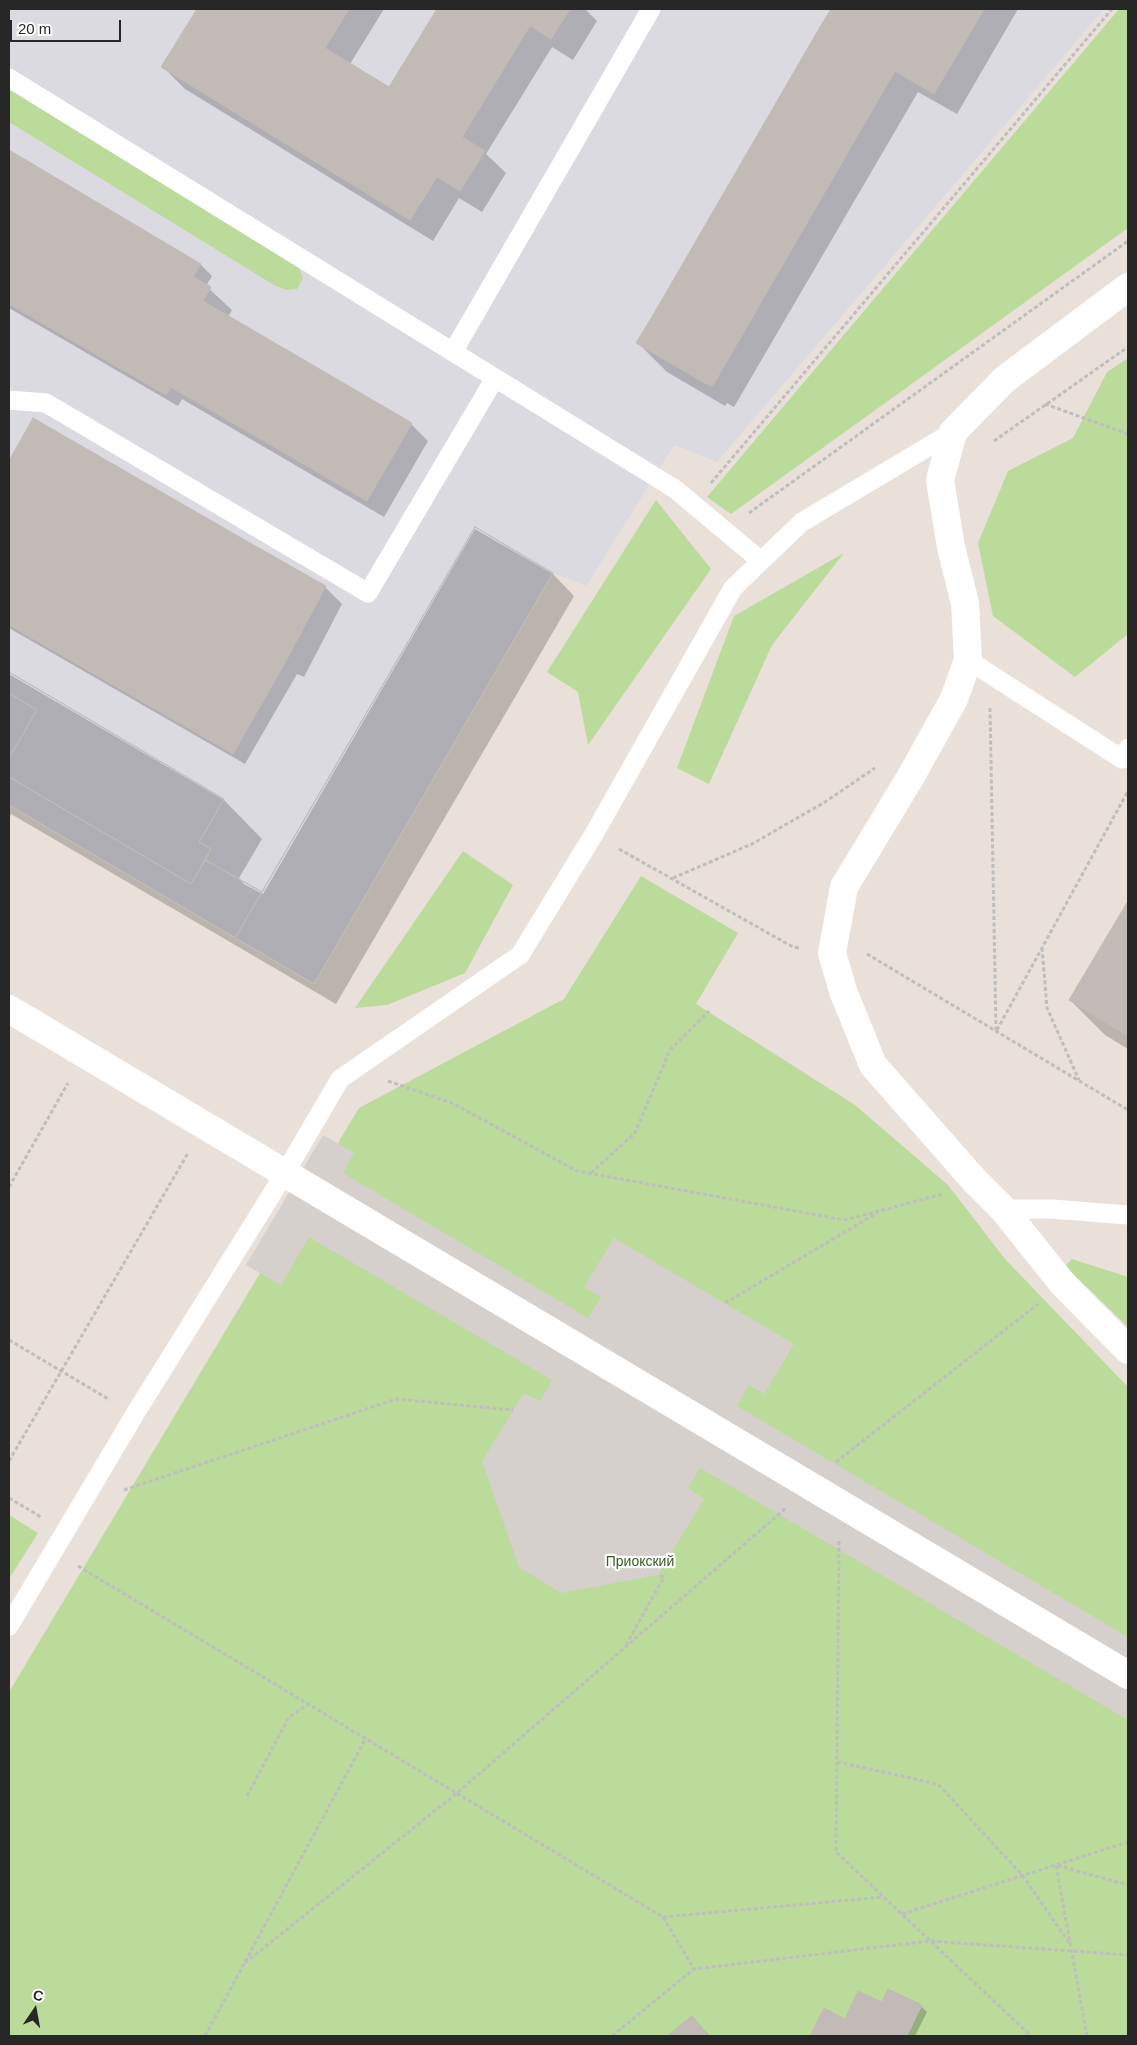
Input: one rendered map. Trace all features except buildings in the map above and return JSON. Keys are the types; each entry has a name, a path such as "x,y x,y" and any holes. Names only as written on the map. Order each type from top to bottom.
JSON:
{"street":[{"path":"1128,287 1005,379 953,432 940,480 951,547 966,603 978,668 954,699 910,778 844,888 832,953 843,991 873,1065 974,1180 1003,1209 1063,1284 1128,1350"},
{"path":"9,1009 1128,1675"}],"lane":[{"path":"453,352 651,9"},
{"path":"9,78 676,489 761,561"},
{"path":"9,400 46,403 368,593 495,378"},
{"path":"9,1626 134,1414 285,1173 340,1079 520,956 594,834 733,588 802,522 953,432"},
{"path":"978,668 1122,759 1128,748"},
{"path":"1003,1209 1052,1209 1128,1215"}],"path":[{"path":"693,504 1112,9"},
{"path":"725,531 1128,241"},
{"path":"988,445 1128,347"},
{"path":"1045,404 1128,434"},
{"path":"978,668 996,1030"},
{"path":"672,879 752,844 825,802 882,763 910,778"},
{"path":"996,1030 1128,791"},
{"path":"594,834 793,947 832,953 870,954 1128,1110"},
{"path":"1042,947 1047,1008 1079,1080"},
{"path":"591,1173 634,1133 670,1050 710,1012"},
{"path":"9,1186 84,1054"},
{"path":"354,1069 452,1103 577,1171 845,1220 952,1192 974,1180"},
{"path":"9,1462 205,1125"},
{"path":"725,1303 882,1210"},
{"path":"245,1963 457,1793 812,1486 834,1464 1063,1284"},
{"path":"9,1340 134,1414"},
{"path":"80,1505 396,1399 513,1410"},
{"path":"9,1498 65,1531"},
{"path":"840,1503 836,1852 1031,2036"},
{"path":"54,1552 663,1917 694,1970"},
{"path":"625,1648 664,1577 658,1575"},
{"path":"247,1796 290,1717 309,1704"},
{"path":"205,2036 366,1738"},
{"path":"837,1762 938,1784 1023,1876 1070,1944"},
{"path":"901,1914 1128,1842"},
{"path":"1056,1865 1128,1885"},
{"path":"1056,1865 1087,2036"},
{"path":"663,1917 884,1897"},
{"path":"612,2036 694,1970 930,1941 1128,1955"}],"shaded area":[{"path":"9,9 1104,9 717,462 674,445 586,586 553,573 314,984 9,805"},
{"path":"323,1135 354,1153 343,1173 588,1318 601,1297 584,1287 614,1238 794,1344 764,1394 749,1385 737,1406 1128,1637 1128,1720 700,1468 688,1488 704,1499 658,1575 561,1593 519,1567 482,1461 524,1393 540,1401 552,1380 309,1237 281,1285 246,1265"}],"green space":[{"path":"1119,9 1128,9 1128,228 731,514 707,497"},
{"path":"9,89 298,266 303,278 297,289 287,290 274,285 9,122"},
{"path":"1128,358 1128,634 1075,677 993,616 978,543 1008,471 1073,438 1107,372"},
{"path":"656,500 711,569 588,745 578,692 547,672"},
{"path":"844,553 772,645 709,784 677,768 734,616"},
{"path":"463,851 513,885 465,973 387,1005 355,1008"},
{"name":"Приокский","path":"641,876 738,933 696,1004 855,1105 948,1185 1005,1259 1128,1387 1128,2036 9,2036 9,1692 359,1108 564,999"},
{"path":"1072,1259 1128,1277 1128,1327 1065,1266"},
{"path":"9,1515 38,1533 9,1579"}]}
